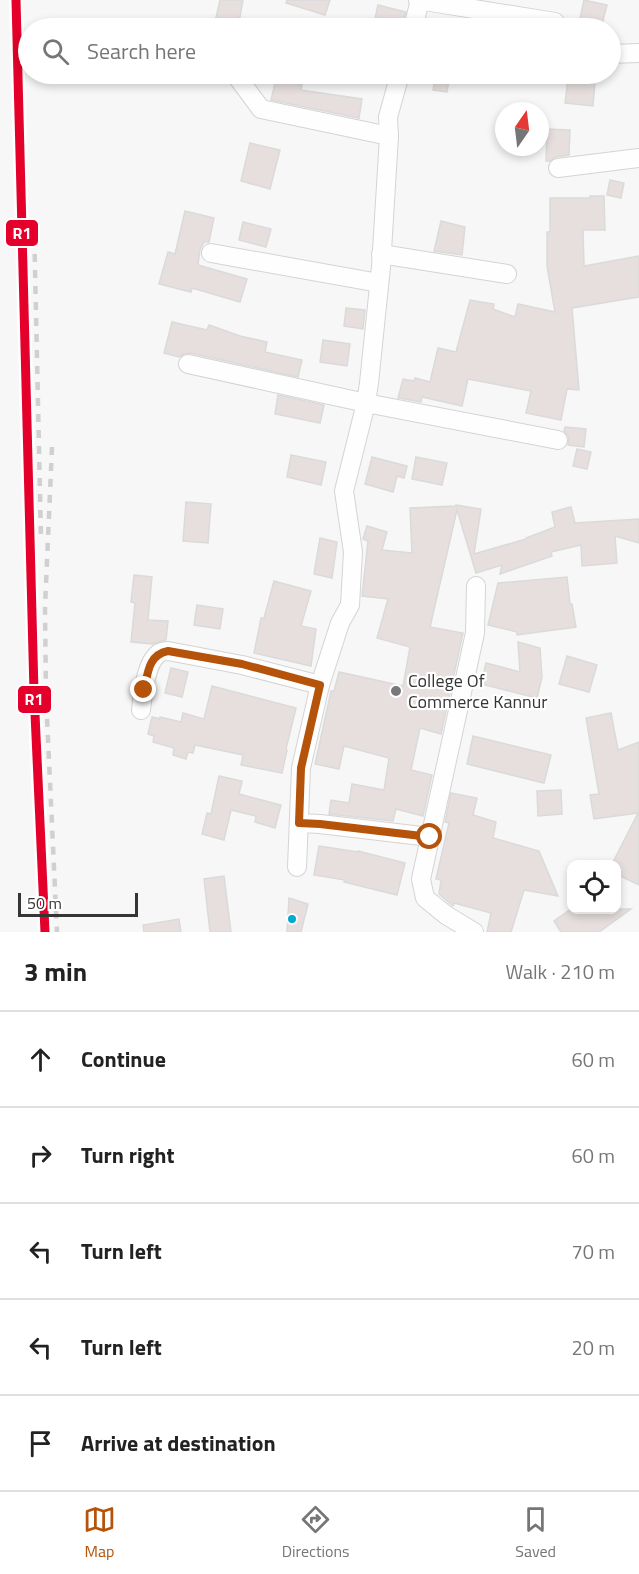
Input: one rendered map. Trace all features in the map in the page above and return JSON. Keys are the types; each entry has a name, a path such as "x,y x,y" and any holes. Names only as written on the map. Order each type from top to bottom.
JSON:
{"street":[{"path":"414,18 419,0 530,18"},
{"path":"621,54 639,53"},
{"path":"242,84 261,109 390,136"},
{"path":"297,867 301,768 320,685 340,623 350,605 353,552 344,491 369,383 390,136 388,117 397,84"},
{"path":"558,168 639,158"},
{"path":"211,253 379,283"},
{"path":"381,254 507,274"},
{"path":"188,364 366,403 558,440"},
{"path":"474,932 446,915 425,898 421,879 475,633 476,586"},
{"path":"141,710 150,664 159,652 168,651 242,664 320,685"},
{"path":"299,823 430,837"}],"building":[{"path":"220,0 243,0 240,18 216,18"},
{"path":"287,0 330,0 325,15 286,3"},
{"path":"584,0 607,5 604,18 580,18"},
{"path":"378,5 406,12 404,18 375,18"},
{"path":"275,84 298,84 302,85 301,90 362,99 359,118 271,100"},
{"path":"434,84 448,84 447,92 433,90"},
{"path":"567,84 595,84 593,106 565,103"},
{"path":"549,129 570,130 569,155 546,161 546,156 549,156"},
{"path":"250,143 280,150 270,189 241,181"},
{"path":"610,180 624,183 621,198 607,195"},
{"path":"590,196 604,196 605,230 583,230 584,266 639,256 639,297 572,308 579,390 567,389 561,420 526,413 531,391 468,379 462,406 422,397 421,402 398,398 403,379 414,381 415,378 430,382 438,348 456,352 470,300 494,304 493,309 515,317 518,304 555,312 547,266 550,198 590,198"},
{"path":"185,211 214,218 209,242 204,242 200,250 198,265 247,279 240,302 192,288 191,292 159,284 168,252 175,254"},
{"path":"441,221 465,227 462,255 434,251"},
{"path":"243,222 271,229 266,247 239,240"},
{"path":"346,308 365,310 363,329 344,326"},
{"path":"172,322 207,330 209,325 240,336 267,342 265,352 302,360 298,377 190,353 179,357 164,353"},
{"path":"323,340 350,344 347,366 320,362"},
{"path":"278,395 324,405 320,423 275,414"},
{"path":"565,427 586,429 584,447 568,445 569,437 564,431"},
{"path":"577,449 591,452 587,469 573,466"},
{"path":"291,455 326,462 321,485 287,477"},
{"path":"372,457 407,466 404,478 397,476 393,492 365,484"},
{"path":"416,457 447,463 442,485 412,479"},
{"path":"186,502 211,504 208,543 183,541"},
{"path":"456,505 481,509 474,554 526,539 555,527 552,512 571,507 575,523 639,519 639,543 615,536 617,563 582,566 581,545 551,552 552,556 500,574 502,565 476,573 457,510 430,627 463,633 441,734 420,728 411,770 432,775 423,816 396,809 393,821 329,814 331,800 349,803 352,784 384,790 389,758 344,746 339,769 315,764 331,691 334,691 339,672 403,686 410,647 377,638 388,599 362,596 368,541 363,539 367,526 387,532 382,550 412,553 410,508"},
{"path":"320,538 337,542 332,578 314,574"},
{"path":"134,575 152,577 148,620 168,621 166,640 153,644 131,642 135,603 131,602"},
{"path":"567,577 570,604 572,604 576,627 517,635 517,632 488,625 498,583"},
{"path":"274,581 311,591 301,626 316,629 311,666 254,653 261,618 264,618"},
{"path":"197,605 223,609 220,629 194,625"},
{"path":"518,642 540,648 542,677 537,698 481,684 486,663 520,672"},
{"path":"567,656 597,665 589,692 559,684"},
{"path":"171,668 188,672 182,697 165,693"},
{"path":"212,686 296,708 282,773 241,765 243,755 195,745 193,753 188,752 186,759 173,755 174,748 153,742 154,736 148,734 152,717 181,722 183,713 204,719"},
{"path":"611,713 618,750 639,742 639,885 621,876 621,860 614,860 638,813 594,819 590,795 599,794 586,718"},
{"path":"473,736 551,755 544,783 467,764"},
{"path":"219,776 242,781 239,794 281,805 275,828 255,822 256,816 231,810 224,840 202,834 207,813 211,814"},
{"path":"561,790 562,814 538,816 537,791"},
{"path":"451,793 477,798 473,815 496,822 493,838 539,851 558,896 524,890 511,932 487,932 491,913 454,903 453,906 439,894 441,880 436,879 449,823 445,822"},
{"path":"319,846 358,851 405,863 397,895 344,882 345,880 314,875"},
{"path":"224,876 231,932 210,932 204,879"},
{"path":"289,898 308,904 301,932 287,932"},
{"path":"621,909 631,909 599,932 561,932 554,921 567,912 567,914 621,914"},
{"path":"179,919 181,932 144,932 143,925"}],"railway":[{"path":"34,222 41,538"},
{"path":"52,447 45,607 46,696 57,932"}],"transit line":[{"name":"R1","path":"16,0 18,77"},
{"name":"R1","path":"18,84 34,692 45,932"}],"place":[{"name":"College Of Commerce Kannur","path":"396,691"}],"route":[{"path":"144,690 150,664 159,652 168,651 242,664 320,685 301,768 299,823 430,837"}]}
